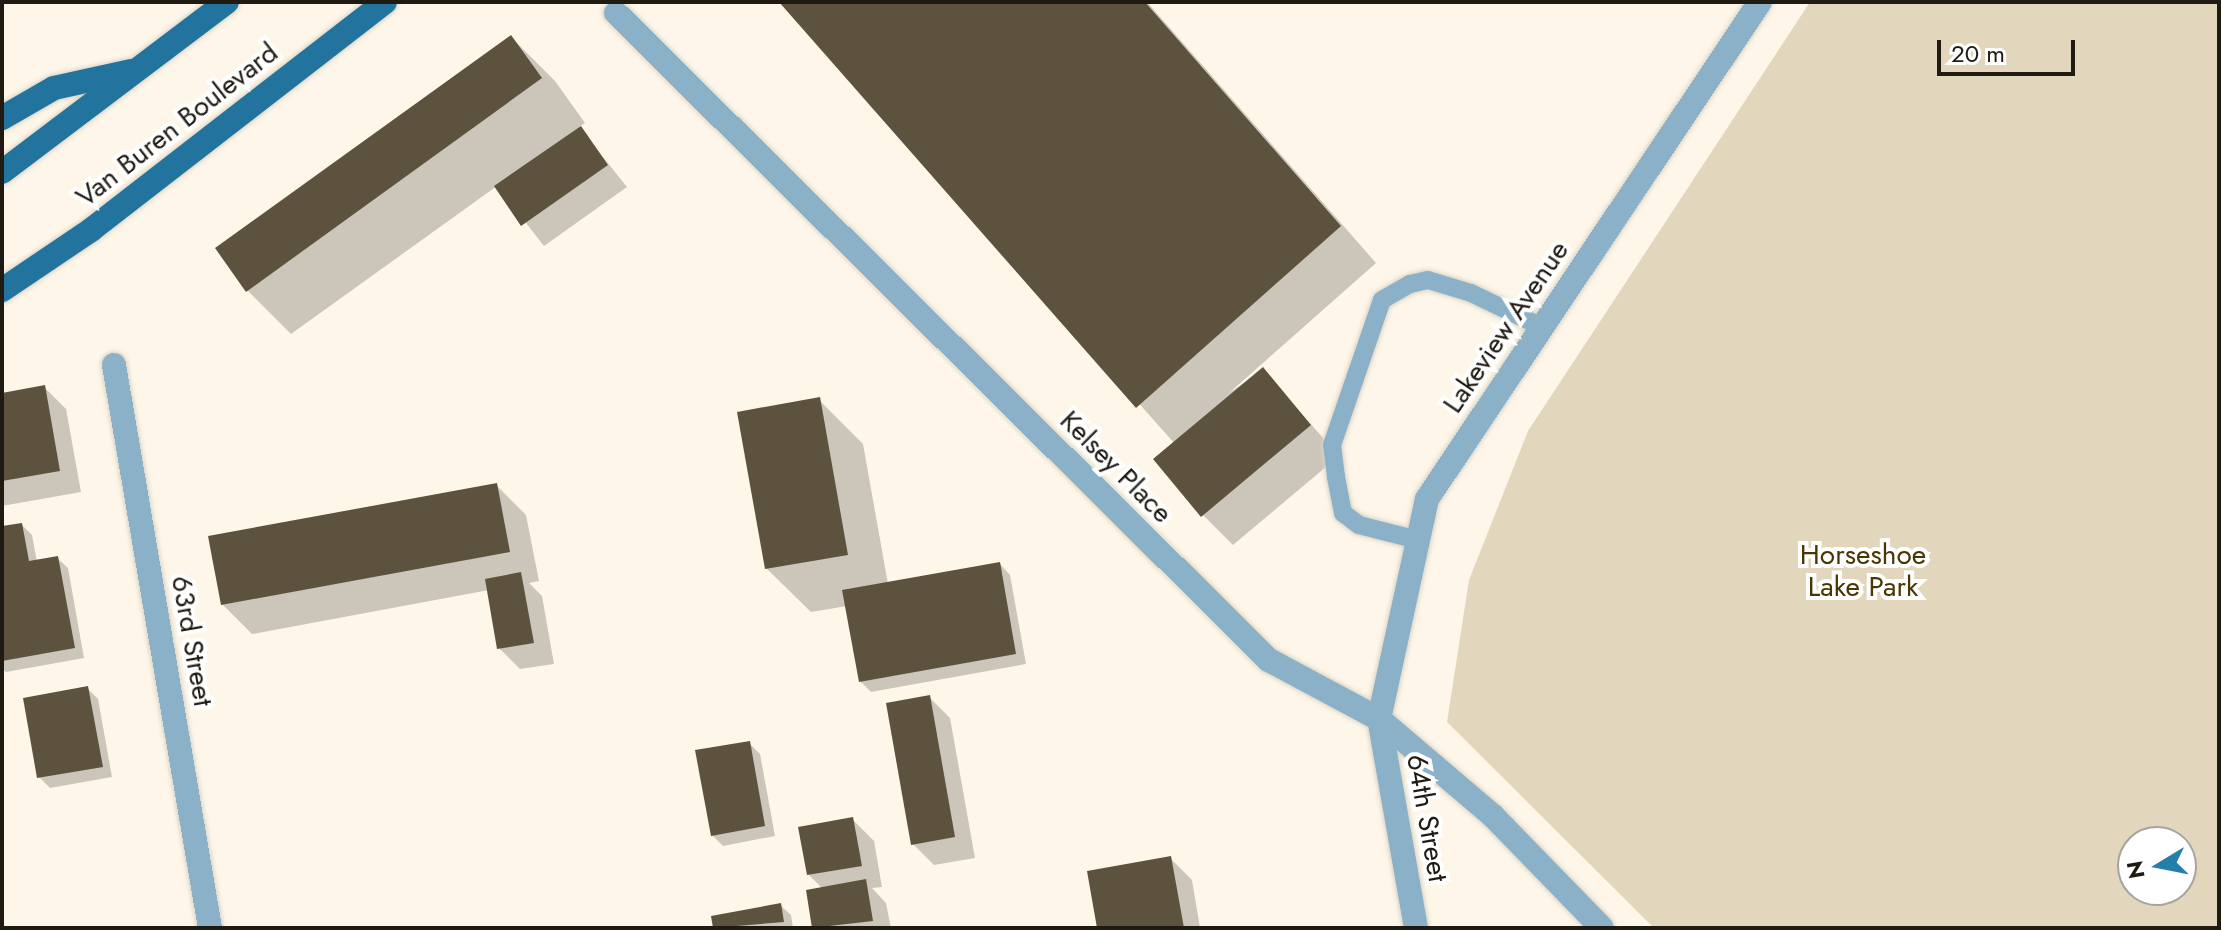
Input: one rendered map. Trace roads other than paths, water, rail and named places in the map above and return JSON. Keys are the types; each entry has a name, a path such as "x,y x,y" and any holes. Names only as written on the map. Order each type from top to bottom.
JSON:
{"main road":[{"path":"2,172 227,2"},
{"name":"Van Buren Boulevard","path":"2,290 91,230 385,2"},
{"path":"2,118 54,88 141,69"}],"street":[{"name":"Lakeview Avenue","path":"1379,719 1427,499 1760,2"},
{"name":"Kelsey Place","path":"616,13 1269,660 1379,719 1493,816 1602,928"},
{"name":"63rd Street","path":"114,365 210,928"},
{"name":"64th Street","path":"1379,719 1416,928"}],"lane":[{"path":"1418,540 1359,525 1343,513 1336,477 1332,445 1382,300 1410,284 1428,280 1471,293 1542,327"}],"park label":[{"name":"Horseshoe Lake Park","path":"1863,571"}]}
